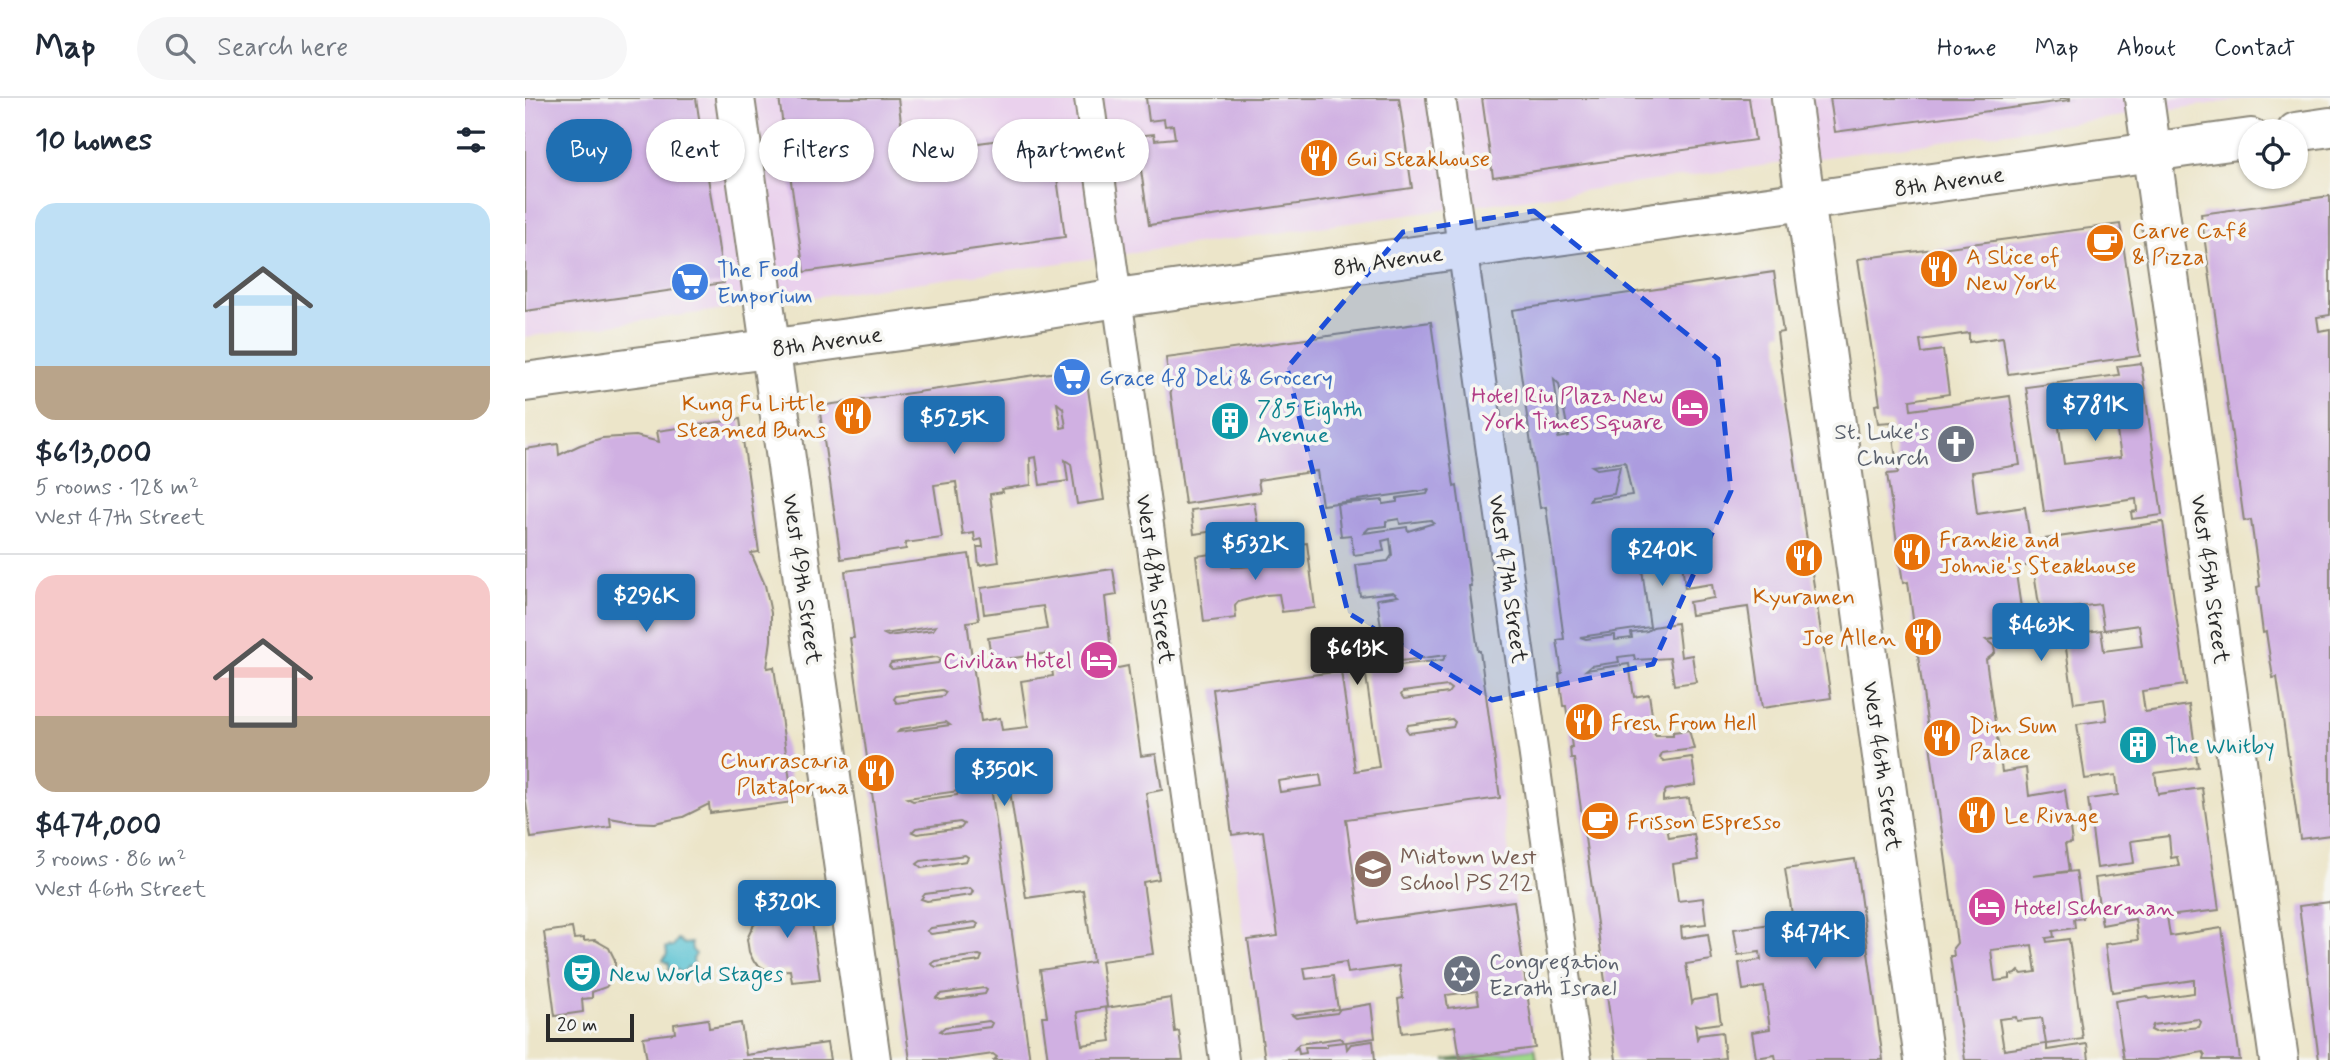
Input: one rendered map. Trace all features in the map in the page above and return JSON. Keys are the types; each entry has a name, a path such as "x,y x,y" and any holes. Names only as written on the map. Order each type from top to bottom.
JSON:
{"main road":[{"name":"West 49th Street","path":"736,98 871,1060"},
{"name":"West 46th Street","path":"1791,98 1924,1060"},
{"name":"West 45th Street","path":"2144,98 2279,1060"},
{"path":"2308,130 2330,127"},
{"name":"8th Avenue","path":"525,382 973,321 1117,298 2238,140"}],"street":[{"name":"West 48th Street","path":"1089,98 1224,1060"},
{"name":"West 47th Street","path":"1441,98 1577,1060"}],"highlighted area":[{"path":"1534,211 1718,359 1731,491 1653,664 1492,700 1348,613 1287,368 1403,232"}],"shaded area":[{"path":"525,98 2253,98 525,337"},
{"name":"Midtown West School PS 212","path":"1495,751 1522,949 1251,987 1225,788"}],"green space":[{"path":"1535,1048 1537,1060 1445,1060"}],"water":[{"path":"678,939 684,944 691,943 696,954 693,959 694,966 682,973 676,969 669,970 669,964 663,960 667,954 666,947 673,946"}],"building":[{"path":"525,98 696,98 699,119 646,119 646,182 709,182 724,283 525,311"},
{"path":"779,98 898,98 901,119 888,119 888,182 978,182 978,143 992,141 992,182 1058,182 1065,237 804,272 791,182 874,182 874,119 782,119"},
{"path":"1146,98 1399,98 1412,188 1149,225 1143,182 1149,182 1149,135 1154,134 1155,140 1175,138 1173,125 1165,126 1164,119 1149,119"},
{"path":"1482,98 1749,98 1755,140 1493,177"},
{"path":"1830,98 2070,98 2070,100 1835,132"},
{"path":"2330,196 2330,315 2317,317 2319,331 2330,329 2330,835 2300,839 2277,677 2273,678 2266,632 2263,633 2251,520 2244,521 2201,214"},
{"path":"2120,224 2140,356 2008,374 2003,337 1969,342 1969,333 1920,340 1922,353 1943,350 1949,394 1910,400 1911,410 2010,396 2020,465 1972,472 1977,514 2025,507 2030,541 2163,522 2186,685 2142,691 2145,712 2189,705 2198,767 2155,773 2158,794 2202,788 2219,910 2167,916 2170,936 2222,928 2240,1060 2204,1060 2203,1052 2157,1060 2124,1060 2115,1001 2194,993 2194,980 2112,992 2105,944 2138,940 2135,919 2102,925 2095,878 2179,866 2177,857 2171,858 2169,836 2131,841 2134,863 2097,868 2088,799 2118,795 2116,775 2085,779 2077,724 2107,720 2104,699 2074,703 2064,635 2101,630 2104,651 2142,646 2139,625 2104,630 2100,604 2040,612 2033,565 2015,567 2025,635 1986,640 1994,646 1995,653 1986,660 2002,772 2026,768 2029,796 2065,790 2072,843 2065,844 2069,871 2033,876 2076,871 2083,918 2074,919 2075,928 2053,931 2054,937 2046,938 2047,942 2069,939 2083,1039 2047,1044 2047,1050 2087,1044 2089,1060 1965,1060 1950,956 1954,956 1953,948 1957,943 1908,582 1903,583 1887,474 1898,473 1891,422 1878,423 1875,405 1880,404 1858,259","holes":["2032,945 2036,972 2022,974 2019,971 2010,975 2010,979 1995,981 1991,950","2016,1017 2017,1021 2042,1018 2046,1044 2004,1050 1999,1019","2198,1019 2201,1022 2199,1027 2155,1032 2151,1030 2153,1025"]},
{"path":"1774,272 1783,332 1777,333 1785,395 1831,698 1762,708 1748,607 1691,615 1689,602 1714,598 1712,584 1685,588 1682,562 1691,561 1689,547 1684,547 1682,536 1638,541 1650,627 1580,637 1586,639 1615,635 1615,640 1632,638 1631,633 1677,623 1681,657 1692,655 1696,682 1674,685 1670,658 1635,660 1634,655 1618,657 1619,662 1591,666 1586,670 1629,664 1634,697 1649,694 1655,735 1673,735 1673,732 1689,730 1694,749 1662,753 1660,758 1664,761 1692,757 1696,785 1666,790 1663,801 1689,798 1693,824 1667,827 1669,838 1694,834 1698,860 1673,864 1678,901 1703,898 1706,924 1681,927 1682,938 1708,934 1712,960 1686,964 1692,1003 1694,1000 1717,996 1721,1023 1699,1026 1695,1024 1697,1039 1699,1035 1722,1032 1725,1058 1616,1060 1574,759 1571,759 1572,747 1566,706 1563,706 1557,640 1564,639 1546,507 1540,508 1512,310","holes":["1554,379 1559,384 1569,436 1558,438 1561,432","1625,462 1632,495 1589,501 1591,497 1614,494 1620,466 1597,469 1592,466"]},
{"path":"1431,322 1454,487 1457,486 1500,798 1346,819 1360,922 1514,901 1535,1048 1460,1058 1455,1026 1402,1033 1398,999 1403,998 1399,966 1348,973 1346,962 1304,968 1306,979 1333,976 1338,1009 1292,1015 1296,1018 1337,1013 1340,1009 1371,1004 1375,1038 1346,1042 1347,1049 1351,1044 1373,1041 1375,1060 1265,1060 1248,940 1278,936 1263,831 1232,835 1213,689 1341,671 1355,771 1379,767 1365,669 1443,660 1446,655 1386,663 1377,599 1398,596 1393,592 1360,596 1356,565 1388,561 1392,555 1390,539 1382,541 1384,551 1354,555 1351,535 1341,536 1337,504 1383,500 1383,504 1397,502 1397,498 1427,494 1429,490 1322,505 1317,471 1258,480 1260,492 1185,504 1166,358","holes":["1399,519 1400,524 1430,520 1434,523 1408,531 1407,527 1364,533 1369,528 1386,526 1386,521","1447,686 1451,689 1448,693 1404,699 1401,695 1403,692","1452,719 1455,722 1453,727 1409,733 1406,729 1408,725","1320,775 1322,786 1280,792 1278,781","1477,991 1479,1004 1448,1008 1446,995","1340,1038 1344,1042 1327,1044 1327,1047 1305,1047 1306,1053 1299,1054 1298,1048 1295,1049 1299,1044"]},
{"path":"2141,363 2162,515 2132,519 2131,512 2137,511 2136,499 2044,512 2026,387 2119,375 2117,366","holes":["2115,419 2121,457 2064,464 2059,427"]},
{"path":"1085,368 1104,500 1077,504 1071,464 1065,460 1068,481 1040,485 1036,457 1030,458 1031,485 1002,489 1003,492 990,494 999,562 979,565 977,547 983,547 982,539 975,541 974,533 963,535 956,482 934,485 942,538 905,543 906,549 841,559 819,406","holes":["1057,403 1063,408 1066,427 1061,428"]},
{"path":"740,419 759,552 751,553 765,585 771,613 767,668 774,667 793,802 710,813 709,804 683,817 655,823 610,818 611,827 531,838 525,796 525,449 558,444 559,455 602,438 636,436 659,442 657,431"},
{"path":"1254,502 1258,525 1194,534 1191,510"},
{"path":"1307,543 1315,608 1282,612 1279,594 1265,595 1238,602 1235,606 1236,618 1204,622 1196,556 1228,552 1232,567 1242,567 1274,563 1274,547"},
{"path":"969,554 979,620 967,622 981,721 1000,718 1002,730 1028,727 1021,681 1053,676 1050,653 992,661 988,638 1047,629 1043,606 984,614 981,588 1113,569 1117,595 1105,597 1113,669 1128,666 1141,756 1156,754 1162,790 1146,793 1159,879 1143,882 1153,954 1101,961 1107,1007 1077,1012 1082,1045 1111,1041 1106,1008 1171,998 1175,1032 1179,1031 1183,1060 1048,1060 1042,1016 1047,1016 1040,970 1093,962 1090,938 1083,890 1026,898 1009,784 991,787 1030,1060 994,1060 997,1057 993,1054 951,1060 910,1060 850,638 854,638 845,571","holes":["936,626 933,630 888,636 884,634","937,657 941,659 938,663 892,669 889,666 891,663","942,690 946,692 943,696 897,703 894,699 896,696","946,722 950,725 898,732 901,729","959,791 957,795 913,801 907,798","960,822 964,824 961,828 917,834 912,832 916,828","965,855 968,857 966,861 922,868 917,864 921,861","970,888 973,891 971,895 927,901 921,899 925,894","975,922 978,924 976,928 931,934 927,931 931,928","982,956 980,961 936,967 931,964 935,961","984,988 987,990 985,994 941,1000 936,998 940,994","989,1021 992,1023 990,1027 944,1033 940,1031 945,1027"]},
{"path":"1855,859 1883,1060 1776,1060 1775,1055 1756,1058 1752,1032 1770,1029 1764,987 1743,990 1739,963 1761,960 1760,952 1738,955 1734,929 1793,921 1785,869"},
{"path":"808,893 820,979 792,982 790,970 768,971 754,962 747,939 759,919 772,915 772,911 782,910 780,897"},
{"path":"2330,902 2330,1060 2319,1060 2299,906"},
{"name":"New World Stages","path":"572,928 574,939 595,940 609,948 615,960 615,971 606,987 592,992 592,998 582,999 583,1012 555,1016 544,932"},
{"path":"708,1019 709,1028 741,1023 746,1055 827,1043 830,1060 647,1060 643,1037 675,1033 674,1024"}],"place":[{"name":"Gui Steakhouse","path":"1319,158"},
{"name":"Carve Café & Pizza","path":"2105,243"},
{"name":"A Slice of New York","path":"1939,269"},
{"name":"The Food Emporium","path":"690,282"},
{"name":"Grace 48 Deli & Grocery","path":"1072,377"},
{"name":"Hotel Riu Plaza New York Times Square","path":"1690,408"},
{"name":"Kung Fu Little Steamed Buns","path":"853,416"},
{"name":"785 Eighth Avenue","path":"1230,421"},
{"name":"St. Luke's Church","path":"1956,444"},
{"name":"Frankie and Johnie's Steakhouse","path":"1912,552"},
{"name":"Kyuramen","path":"1804,558"},
{"name":"Joe Allen","path":"1923,637"},
{"name":"Civilian Hotel","path":"1099,660"},
{"name":"Fresh From Hell","path":"1584,722"},
{"name":"Dim Sum Palace","path":"1942,738"},
{"name":"The Whitby","path":"2138,745"},
{"name":"Churrascaria Plataforma","path":"876,773"},
{"name":"Le Rivage","path":"1977,815"},
{"name":"Frisson Espresso","path":"1600,821"},
{"name":"Midtown West School PS 212","path":"1373,869"},
{"name":"Hotel Scherman","path":"1987,907"},
{"name":"New World Stages","path":"582,973"},
{"name":"Congregation Ezrath Israel","path":"1462,974"}]}
